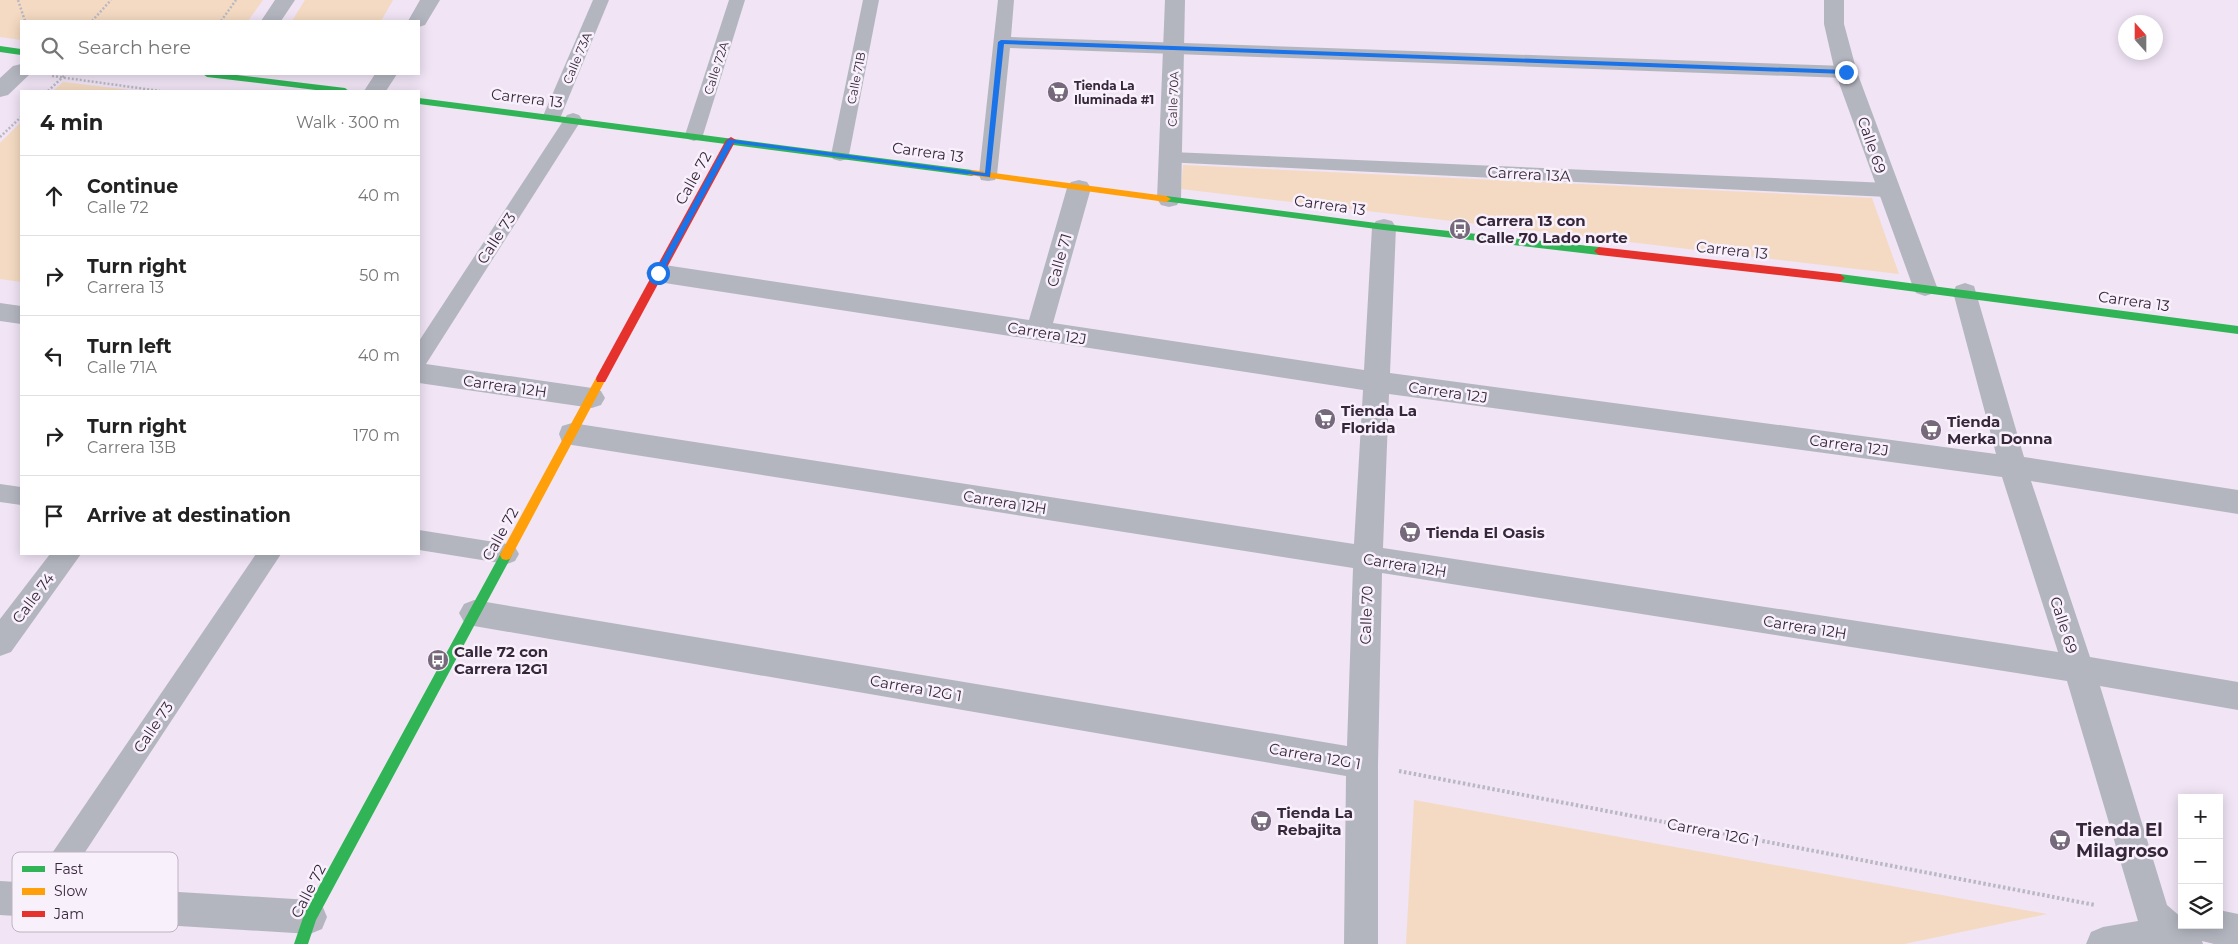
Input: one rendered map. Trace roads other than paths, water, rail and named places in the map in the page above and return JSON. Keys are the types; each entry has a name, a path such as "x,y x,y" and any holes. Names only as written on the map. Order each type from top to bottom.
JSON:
{"street":[{"path":"272,20 284,0"},
{"path":"419,20 430,0"},
{"name":"Calle 70A","path":"1168,199 1175,0"},
{"name":"Calle 69","path":"1834,0 1834,24 1846,72 1925,287"},
{"path":"0,49 20,52"},
{"path":"0,90 20,72"},
{"path":"236,75 338,90"},
{"path":"377,90 385,75"},
{"name":"Carrera 13","path":"420,101 552,116 1079,188 1384,227 1925,287 2238,330"},
{"name":"Calle 72","path":"306,930 474,613 731,140"},
{"name":"Calle 71","path":"1038,332 1079,188"},
{"name":"Calle 70","path":"1361,944 1362,764 1368,559 1384,227"},
{"name":"Carrera 12J","path":"658,273 1378,382 2013,467 2238,502"},
{"name":"Calle 69","path":"1965,292 2013,467 2079,669 2178,923"},
{"path":"0,312 20,315"},
{"name":"Carrera 12H","path":"420,373 592,398"},
{"name":"Carrera 12H","path":"572,434 2079,669 2238,696"},
{"name":"Calle 74","path":"0,642 66,555"},
{"name":"Carrera 12G 1","path":"474,613 1362,764"},
{"path":"178,916 306,930"},
{"path":"2103,944 2178,928"},
{"path":"2199,929 2238,931"}],"lane":[{"name":"Calle 73A","path":"552,116 601,0"},
{"name":"Calle 72A","path":"694,135 737,0"},
{"name":"Calle 71B","path":"840,155 871,0"},
{"path":"988,175 1006,0"},
{"path":"1001,42 1846,72"},
{"name":"Calle 73","path":"420,356 573,119"},
{"name":"Carrera 13A","path":"1170,158 1888,190"},
{"path":"0,493 20,496"},
{"path":"420,540 507,554"},
{"name":"Calle 73","path":"70,852 268,555"}],"place":[{"name":"Tienda La Iluminada #1","path":"1058,92"},
{"name":"Carrera 13 con Calle 70 Lado norte","path":"1460,229"},
{"name":"Tienda La Florida","path":"1325,419"},
{"name":"Tienda Merka Donna","path":"1931,430"},
{"name":"Tienda El Oasis","path":"1410,532"},
{"name":"Calle 72 con Carrera 12G1","path":"438,660"},
{"name":"Tienda La Rebajita","path":"1261,821"},
{"name":"Tienda El Milagroso","path":"2060,840"}]}
